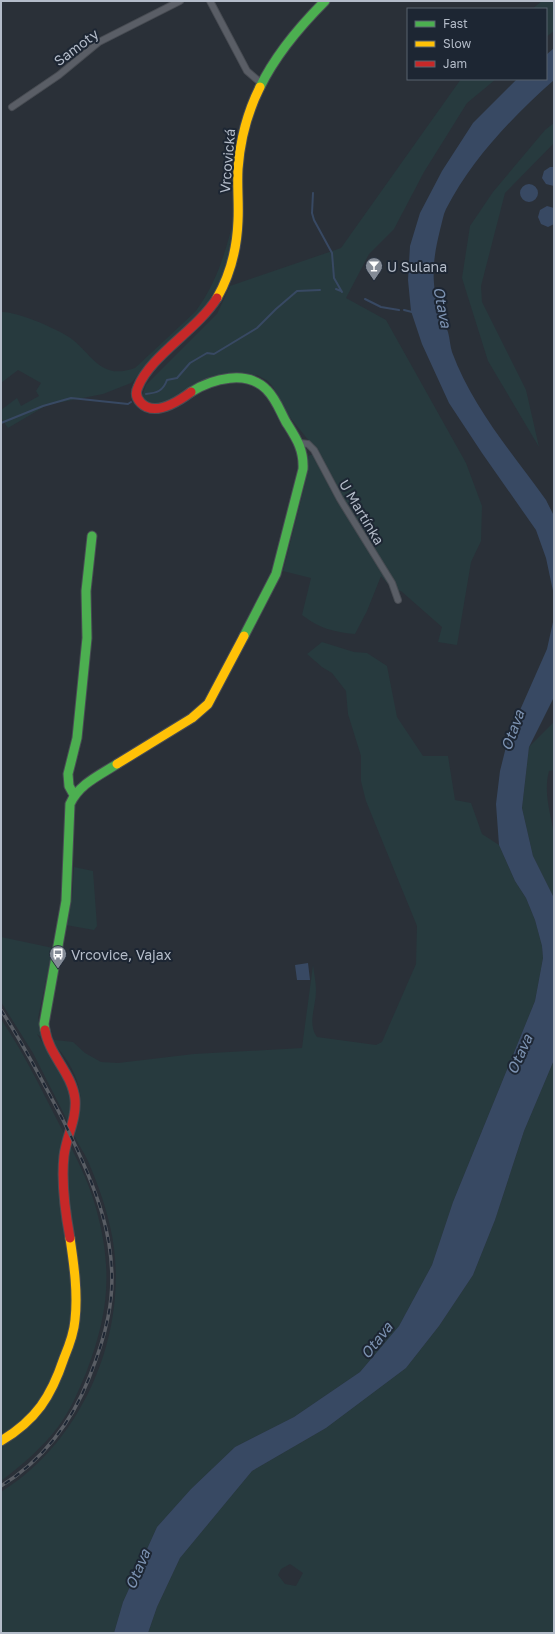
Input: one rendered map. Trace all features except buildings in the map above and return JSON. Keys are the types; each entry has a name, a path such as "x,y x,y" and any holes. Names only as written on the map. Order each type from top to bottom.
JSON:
{"street":[{"name":"Samoty","path":"12,107 59,75 99,42 180,1"},
{"path":"210,1 248,72 261,83"},
{"name":"Vrcovická","path":"300,443 266,388 249,380 224,378 211,381 166,407 149,408 144,406 138,400 137,388 141,379 160,358 203,316 221,290 234,252 238,222 238,168 241,138 247,113 261,83 290,40 325,1"},
{"path":"1,1441 17,1432 38,1414 54,1388 71,1341 75,1320 76,1296 63,1178 64,1154 75,1115 74,1092 47,1039 44,1024 66,902 69,812 74,795 85,784 192,718 208,704 276,574 302,476 304,454 300,443"},
{"name":"U Martínka","path":"300,443 308,444 314,450 340,499 392,583 398,600"},
{"path":"74,795 69,786 68,774 77,738 87,638 86,591 92,536"}],"green space":[{"path":"542,1 554,1 554,31 547,36 547,8 533,8"},
{"path":"460,80 495,80 467,103 424,172 394,229 369,254 346,298 386,320 466,463 482,506 481,541 471,562 457,645 438,642 442,627 401,591 393,590 381,576 367,611 355,634 333,631 314,623 302,615 311,578 283,571 305,484 308,456 318,452 288,415 273,387 268,381 257,375 248,383 229,381 157,404 141,400 146,385 217,314 230,286 341,248"},
{"path":"554,123 554,143 505,193 481,286 482,302 526,390 539,447 488,361 462,278 470,226 493,192 545,130"},
{"path":"234,219 226,269 206,306 131,383 103,394 47,405 8,428 1,418 1,410 17,398 21,406 39,396 36,391 41,383 18,370 1,383 1,312 27,318 59,331 73,340 99,365 106,369 123,371 135,368 195,312 203,301 215,279"},
{"path":"322,642 354,652 367,653 387,666 397,717 423,756 448,756 455,800 471,803 482,834 499,845 515,881 526,898 535,920 542,946 543,958 535,1001 453,1202 432,1265 399,1326 360,1372 294,1417 235,1447 191,1489 157,1527 123,1602 114,1633 1,1633 1,1492 31,1470 57,1442 79,1411 96,1376 108,1339 115,1301 115,1263 110,1226 98,1185 74,1134 74,1128 81,1101 76,1078 61,1052 37,1034 67,1085 71,1104 67,1120 33,1053 1,1002 1,937 53,948 38,1018 47,1039 73,1042 85,1053 101,1062 118,1063 194,1054 302,1048 313,965 316,997 312,1021 314,1032 317,1037 376,1045 382,1042 416,964 417,926 366,801 361,781 361,756 348,714 346,691 332,673 322,667 307,654"},
{"path":"554,722 554,770 549,771 547,779 547,795 554,835 554,898 533,856 522,808 529,747"},
{"path":"74,867 93,871 97,926 94,930 66,925 72,898"},
{"path":"1,1019 35,1078 72,1148 88,1184 96,1208 105,1252 106,1291 100,1331 86,1373 74,1401 52,1435 24,1462 1,1481"},
{"path":"554,1060 554,1633 148,1633 157,1607 180,1558 252,1471 326,1428 406,1368 439,1326 473,1275 495,1220 524,1131","holes":["290,1564 303,1573 296,1586 285,1584 278,1575 281,1569"]}],"water":[{"name":"Otava","path":"554,48 554,80 508,124 494,140 468,173 446,209 435,252 434,283 441,320 448,332 452,352 470,392 494,429 546,500 554,516 554,697 529,747 522,808 533,856 554,898 554,1060 524,1131 495,1220 473,1275 439,1326 406,1368 326,1428 252,1471 180,1558 157,1607 148,1633 114,1633 123,1602 157,1527 191,1489 235,1447 294,1417 360,1372 399,1326 432,1265 453,1202 535,1001 543,958 542,946 535,920 526,898 515,881 499,845 496,804 500,771 509,735 547,649 553,622 553,591 546,558 536,530 449,403 422,344 411,311 408,280 410,246 420,213 442,171 473,123 516,80 547,80 547,54"},
{"path":"550,167 554,167 554,186 546,184 542,178 544,171"},
{"path":"525,184 533,184 538,189 536,200 533,202 525,202 520,197 520,189"},
{"path":"547,206 554,208 554,224 548,227 541,224 538,217 540,210"},
{"path":"308,963 310,980 297,980 295,965"}],"waterway":[{"path":"313,193 312,213 314,220 332,253 334,278 342,292"},
{"path":"336,289 341,291"},
{"path":"146,394 159,391 164,387 167,380 177,378 190,363 207,353 214,354 257,328 297,291 320,290"},
{"path":"365,299 381,307 399,310"},
{"path":"404,310 412,312"},
{"path":"1,423 43,406 71,398 128,404 131,402"}],"railway":[{"path":"1,1010 25,1050 62,1118 84,1165 102,1214 112,1265 112,1291 104,1333 89,1378 74,1410 54,1439 30,1465 1,1486"}],"traffic: fast":[{"path":"260,87 273,63 289,41 325,1"},
{"path":"191,392 209,383 229,378 240,378 259,384 267,390 275,401 301,450 303,469 276,574 244,636"},
{"path":"74,795 69,786 68,774 77,738 87,638 86,591 92,536"},
{"path":"45,1030 44,1024 66,901 70,804 84,785 117,764"}],"traffic: slow":[{"path":"217,298 226,280 236,241 240,148 248,117 260,87"},
{"path":"117,764 192,718 208,704 244,636"},
{"path":"1,1441 24,1425 41,1406 54,1384 69,1344 76,1310 76,1289 70,1238"}],"traffic: jam":[{"path":"191,392 174,403 160,408 147,407 141,403 136,393 144,376 153,364 198,321 217,298"},
{"path":"45,1030 51,1048 70,1081 75,1099 73,1121 65,1149 63,1166 64,1197 70,1238"}],"place":[{"name":"U Sulana","path":"374,281"},
{"name":"Vrcovice, Vajax","path":"58,969"}]}
